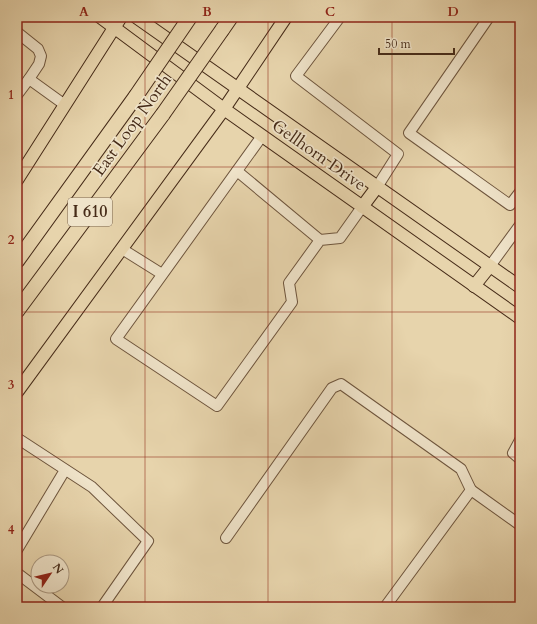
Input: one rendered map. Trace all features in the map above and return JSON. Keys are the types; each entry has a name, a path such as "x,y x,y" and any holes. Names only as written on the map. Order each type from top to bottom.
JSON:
{"highway":[{"name":"East Loop North","path":"17,261 136,96 190,17"},
{"name":"East Loop North","path":"17,311 163,114 231,17"}],"main road":[{"name":"Gellhorn Drive","path":"100,17 224,109 520,318"},
{"path":"17,180 121,17"},
{"name":"Gellhorn Drive","path":"136,17 520,287"},
{"path":"17,392 224,109 286,17"},
{"path":"362,207 377,186"},
{"path":"474,286 490,266"}],"lane":[{"path":"340,17 296,76 398,154 377,186"},
{"path":"489,17 409,133 510,205 520,192"},
{"path":"17,95 39,64 41,56 38,49 18,33"},
{"path":"29,79 65,105"},
{"path":"262,136 116,338 217,406 292,302 289,283 320,240"},
{"path":"237,171 320,240 340,238 362,207"},
{"path":"490,266 520,224"},
{"path":"122,249 162,274"},
{"path":"226,538 332,388 341,384 461,469 471,490 520,525"},
{"path":"17,438 92,487 148,540 102,607"},
{"path":"520,440 513,453 520,459"},
{"path":"17,550 65,470"},
{"path":"385,607 471,490"},
{"path":"17,573 62,607"}]}
